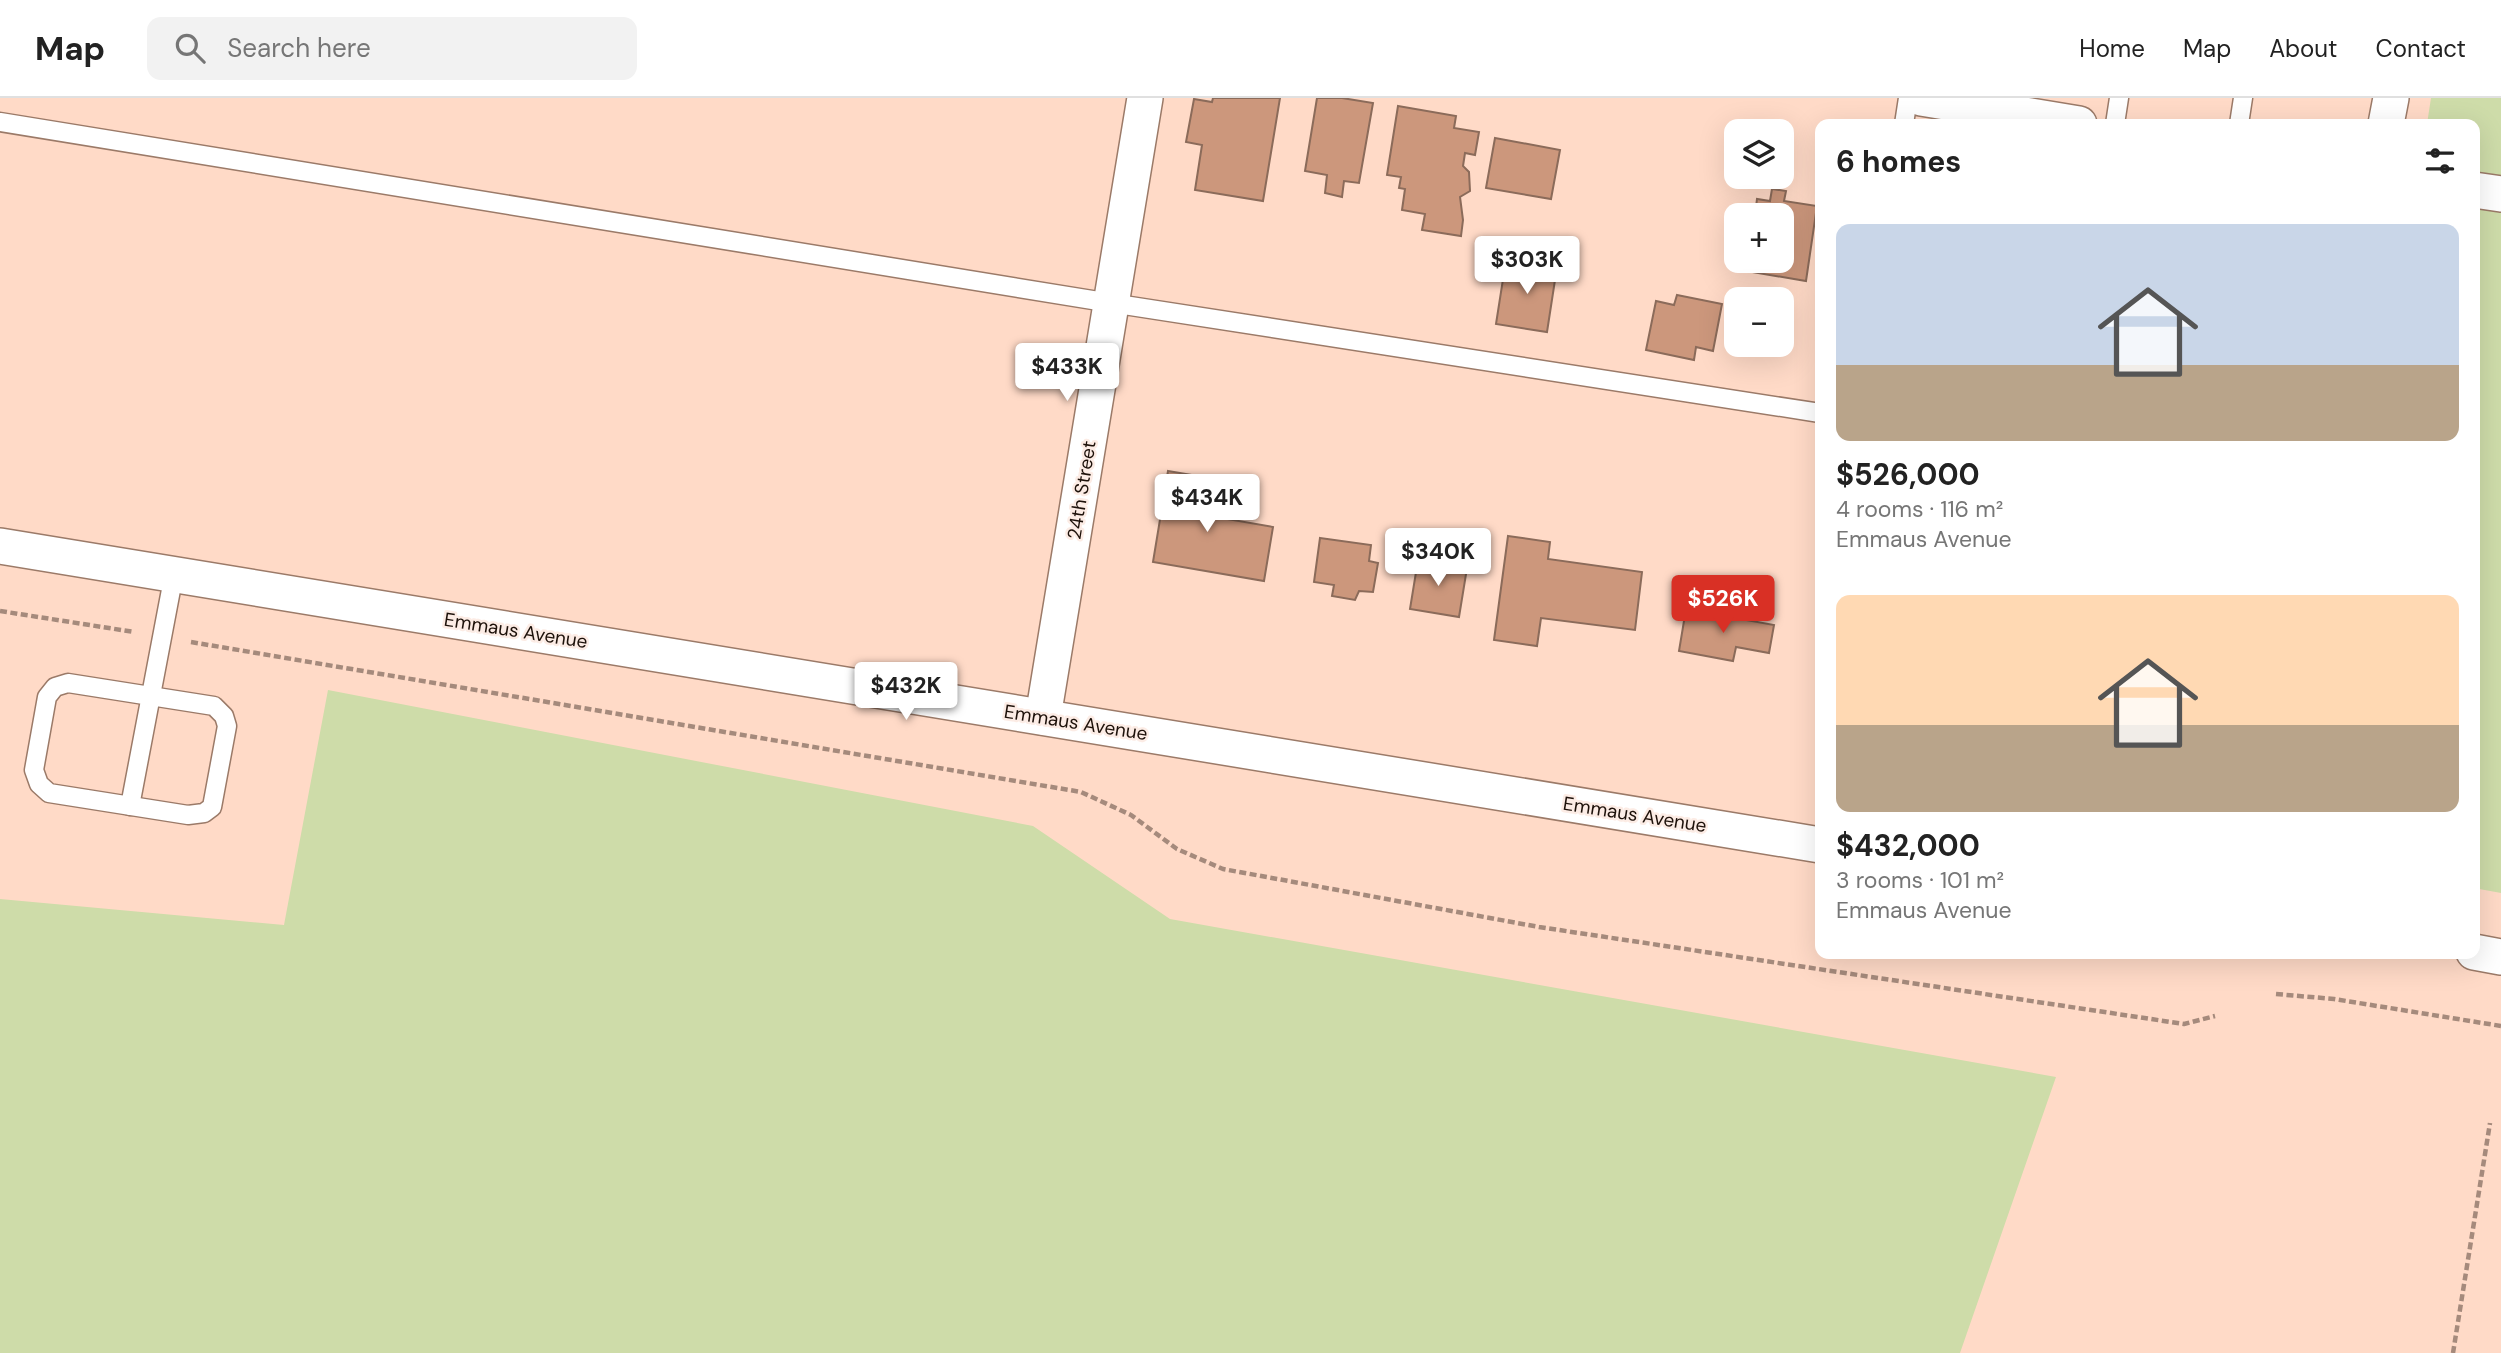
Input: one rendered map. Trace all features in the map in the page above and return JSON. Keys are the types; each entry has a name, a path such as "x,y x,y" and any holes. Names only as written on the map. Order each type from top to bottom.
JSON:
{"street":[{"name":"24th Street","path":"1043,717 1145,98"},
{"path":"1921,98 2000,105 2058,119"},
{"path":"2387,119 2391,98"},
{"path":"2480,191 2501,194"},
{"name":"Emmaus Avenue","path":"0,546 1815,844"},
{"path":"2480,953 2501,957"}],"lane":[{"path":"1905,119 1908,98"},
{"path":"2116,119 2119,98"},
{"path":"2240,119 2244,98"},
{"path":"0,122 1111,303 1815,412"},
{"path":"130,806 174,574"},
{"path":"68,682 151,694 214,706 224,716 227,726 212,807 204,813 188,815 130,806 49,793 39,784 34,770 47,697 55,687 68,682"}],"path":[{"path":"0,611 1081,792 1131,815 1177,849 1223,869 1324,890 1539,927 2184,1024 2216,1016"},
{"path":"2276,994 2334,999 2501,1026"},
{"path":"2453,1353 2490,1123"}],"green space":[{"path":"2431,98 2501,98 2501,893 2480,889 2480,119 2428,119"},
{"path":"328,690 1033,826 1170,919 2056,1077 1960,1353 0,1353 0,899 284,925"}],"building":[{"path":"1213,98 1280,98 1263,201 1195,190 1202,145 1186,142 1194,99 1212,102"},
{"path":"1317,98 1342,98 1373,103 1359,183 1344,181 1342,197 1325,193 1327,175 1305,171"},
{"path":"1398,106 1456,116 1454,128 1479,132 1475,155 1465,153 1463,166 1469,172 1470,191 1460,197 1463,220 1461,236 1422,230 1425,214 1402,210 1405,189 1399,188 1401,177 1387,175"},
{"path":"1495,138 1560,150 1551,199 1486,188"},
{"path":"1772,189 1786,191 1784,201 1815,206 1806,281 1758,273 1794,273 1794,203 1756,203 1757,199 1770,201"},
{"path":"1506,260 1557,267 1547,332 1496,324"},
{"path":"1677,295 1722,304 1713,351 1696,347 1694,360 1646,350 1656,301 1674,305"},
{"path":"1168,471 1210,478 1204,515 1273,527 1264,581 1153,562"},
{"path":"1508,536 1550,542 1548,559 1642,572 1635,630 1541,618 1537,646 1494,640"},
{"path":"1320,538 1371,545 1369,561 1378,563 1373,592 1359,591 1355,600 1332,596 1334,585 1314,582"},
{"path":"1418,560 1467,568 1459,617 1410,609"},
{"path":"1686,609 1774,625 1769,653 1736,647 1733,661 1679,651"}]}
